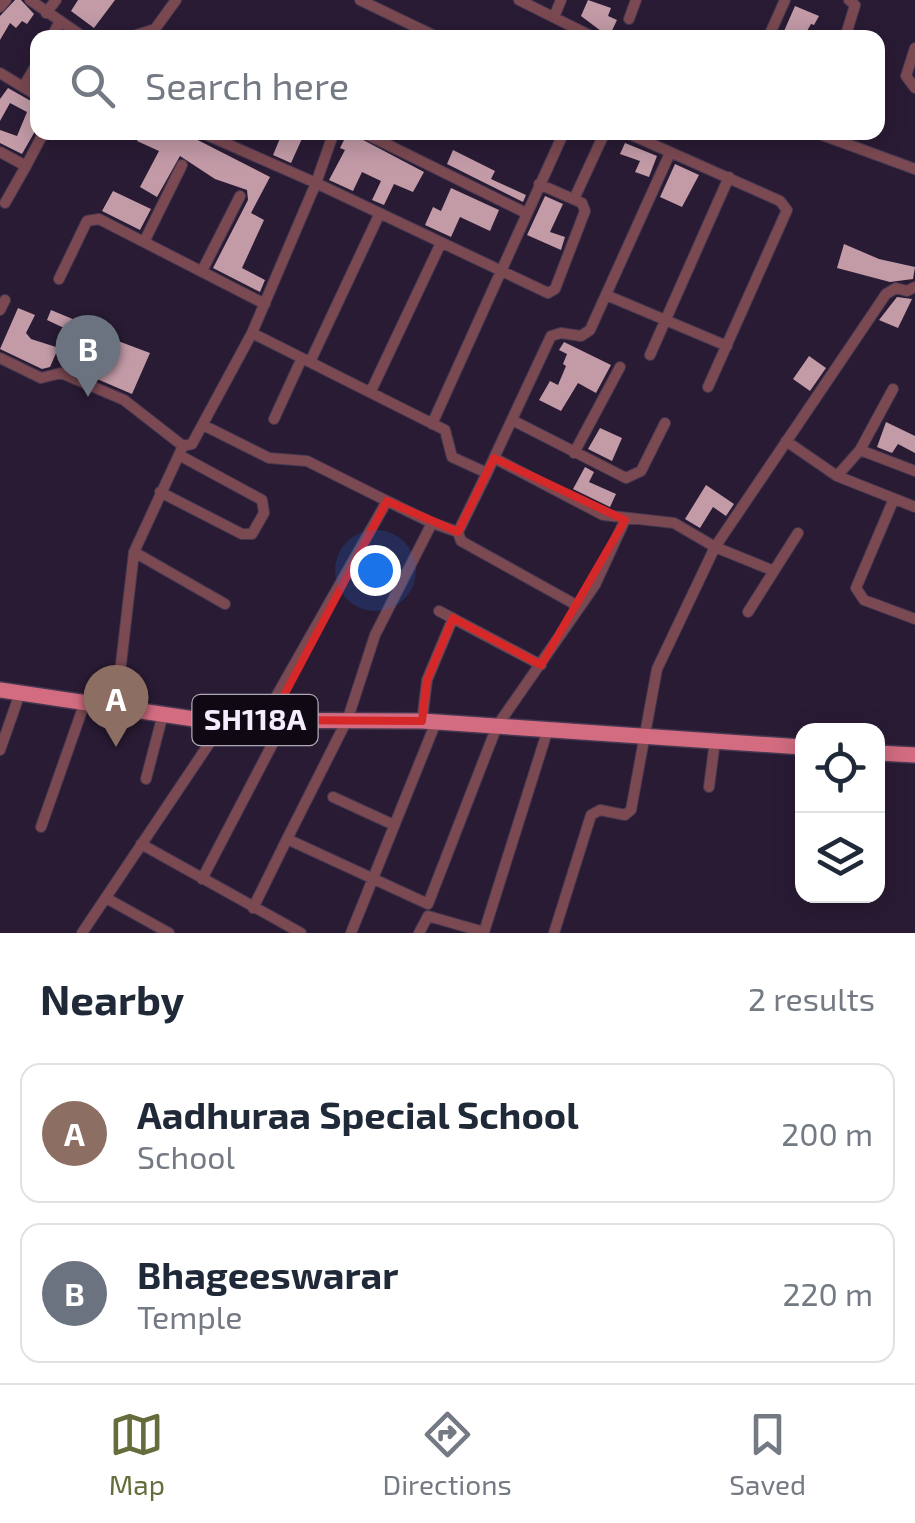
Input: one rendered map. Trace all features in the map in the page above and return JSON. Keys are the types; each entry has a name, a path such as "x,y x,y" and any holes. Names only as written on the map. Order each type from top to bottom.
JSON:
{"main road":[{"name":"SH118A","path":"0,690 225,720 348,718 795,747"},
{"path":"885,753 915,755"}],"street":[{"path":"0,7 6,0"},
{"path":"30,0 74,30"},
{"path":"46,13 56,0"},
{"path":"160,30 176,0"},
{"path":"360,0 422,30"},
{"path":"519,0 579,30"},
{"path":"554,17 561,0"},
{"path":"629,19 636,0"},
{"path":"772,30 785,0"},
{"path":"849,0 855,5 855,12 849,30"},
{"path":"55,30 60,21"},
{"path":"915,48 906,76 915,88"},
{"path":"24,88 30,77"},
{"path":"2,79 30,91"},
{"path":"5,202 40,140"},
{"path":"218,140 440,245 552,292 585,211 574,199 539,184"},
{"path":"116,707 134,552 181,450 192,444 205,426 252,333 331,140"},
{"path":"378,140 526,214"},
{"path":"432,424 560,140"},
{"path":"574,199 601,140"},
{"path":"642,140 780,201 787,210 708,387"},
{"path":"834,140 915,169"},
{"path":"0,152 26,166"},
{"path":"458,532 551,336 586,334 670,153"},
{"path":"144,242 182,165"},
{"path":"650,355 729,177"},
{"path":"202,271 240,196"},
{"path":"274,418 379,216"},
{"path":"60,279 87,220 99,219 265,304"},
{"path":"371,391 440,245"},
{"path":"554,933 586,822 595,810 625,815 631,810 658,669 715,547 886,294 896,288 907,291 915,287"},
{"path":"606,295 726,346"},
{"path":"252,333 432,424 448,435 452,457 487,473"},
{"path":"0,358 41,378 61,373 124,400 181,450 262,500 264,513 252,534 242,534 160,492"},
{"path":"574,453 620,367"},
{"path":"837,476 860,450 892,389"},
{"path":"512,420 620,476 632,478 641,471 665,423"},
{"path":"205,426 269,458 307,461 458,532 467,546 578,606"},
{"path":"786,441 837,476 915,508"},
{"path":"860,450 915,473"},
{"path":"494,458 603,515 683,526 715,547 774,571"},
{"path":"202,878 278,719 277,695 387,501"},
{"path":"892,501 856,588 864,600 915,619"},
{"path":"420,933 505,726 578,606 595,585 625,520"},
{"path":"253,908 348,718 375,636 432,523"},
{"path":"748,612 798,533"},
{"path":"134,552 225,604"},
{"path":"439,611 542,665"},
{"path":"351,933 394,825 428,722 427,680 454,618"},
{"path":"0,750 20,693"},
{"path":"41,827 85,702"},
{"path":"146,779 163,714"},
{"path":"82,933 225,720"},
{"path":"287,839 449,922 485,933 546,729"},
{"path":"709,787 716,741"},
{"path":"333,798 394,825"},
{"path":"141,844 301,933"},
{"path":"106,898 169,933"}],"highlighted area":[{"path":"494,458 625,520 541,665 453,618 427,680 422,721 271,720 387,501 458,532"}],"building":[{"path":"15,0 21,0 34,14 27,24 22,21 16,28 10,23 0,40 0,16"},
{"path":"78,0 115,0 94,28 71,11"},
{"path":"588,0 611,8 608,16 617,20 612,30 600,30 581,16"},
{"path":"795,6 819,16 808,30 784,30"},
{"path":"8,88 30,100 30,140 22,154 0,143 0,130 17,136 27,112 10,103 0,121 0,99"},
{"path":"198,140 270,177 251,213 264,220 242,268 265,280 260,292 213,268 248,200 247,190 215,179 180,156 157,197 140,187 159,151 137,141"},
{"path":"279,140 301,140 291,163 273,155"},
{"path":"344,140 363,140 424,172 413,192 394,184 384,205 372,200 381,181 362,172 353,191 329,180 345,150 340,148"},
{"path":"625,143 657,156 649,177 635,172 640,161 620,154"},
{"path":"453,150 495,171 491,179 526,195 523,202 447,164"},
{"path":"675,164 699,175 682,207 660,197"},
{"path":"451,188 499,210 490,231 460,217 451,237 425,225 433,207 441,211"},
{"path":"113,191 151,209 140,230 102,211"},
{"path":"545,196 563,204 550,232 565,237 561,250 527,235"},
{"path":"844,244 879,259 915,267 913,279 890,282 837,268"},
{"path":"897,297 912,299 898,328 879,320"},
{"path":"18,308 35,315 26,333 31,339 56,347 64,328 47,320 51,310 87,325 86,329 150,353 132,394 76,370 81,358 57,351 50,367 42,369 0,349"},
{"path":"564,342 611,365 596,393 578,383 561,411 539,400 550,381 558,385 566,366 563,364 567,354 559,350"},
{"path":"809,356 826,368 810,391 793,379"},
{"path":"886,422 915,436 915,453 898,444 892,453 877,447"},
{"path":"600,428 622,438 612,461 588,449"},
{"path":"585,467 594,472 589,482 616,494 610,507 573,489"},
{"path":"706,485 734,504 726,516 713,507 700,528 685,519"}],"place":[{"name":"Bhageeswarar","path":"88,397"},
{"name":"Aadhuraa Special School","path":"116,747"}]}
